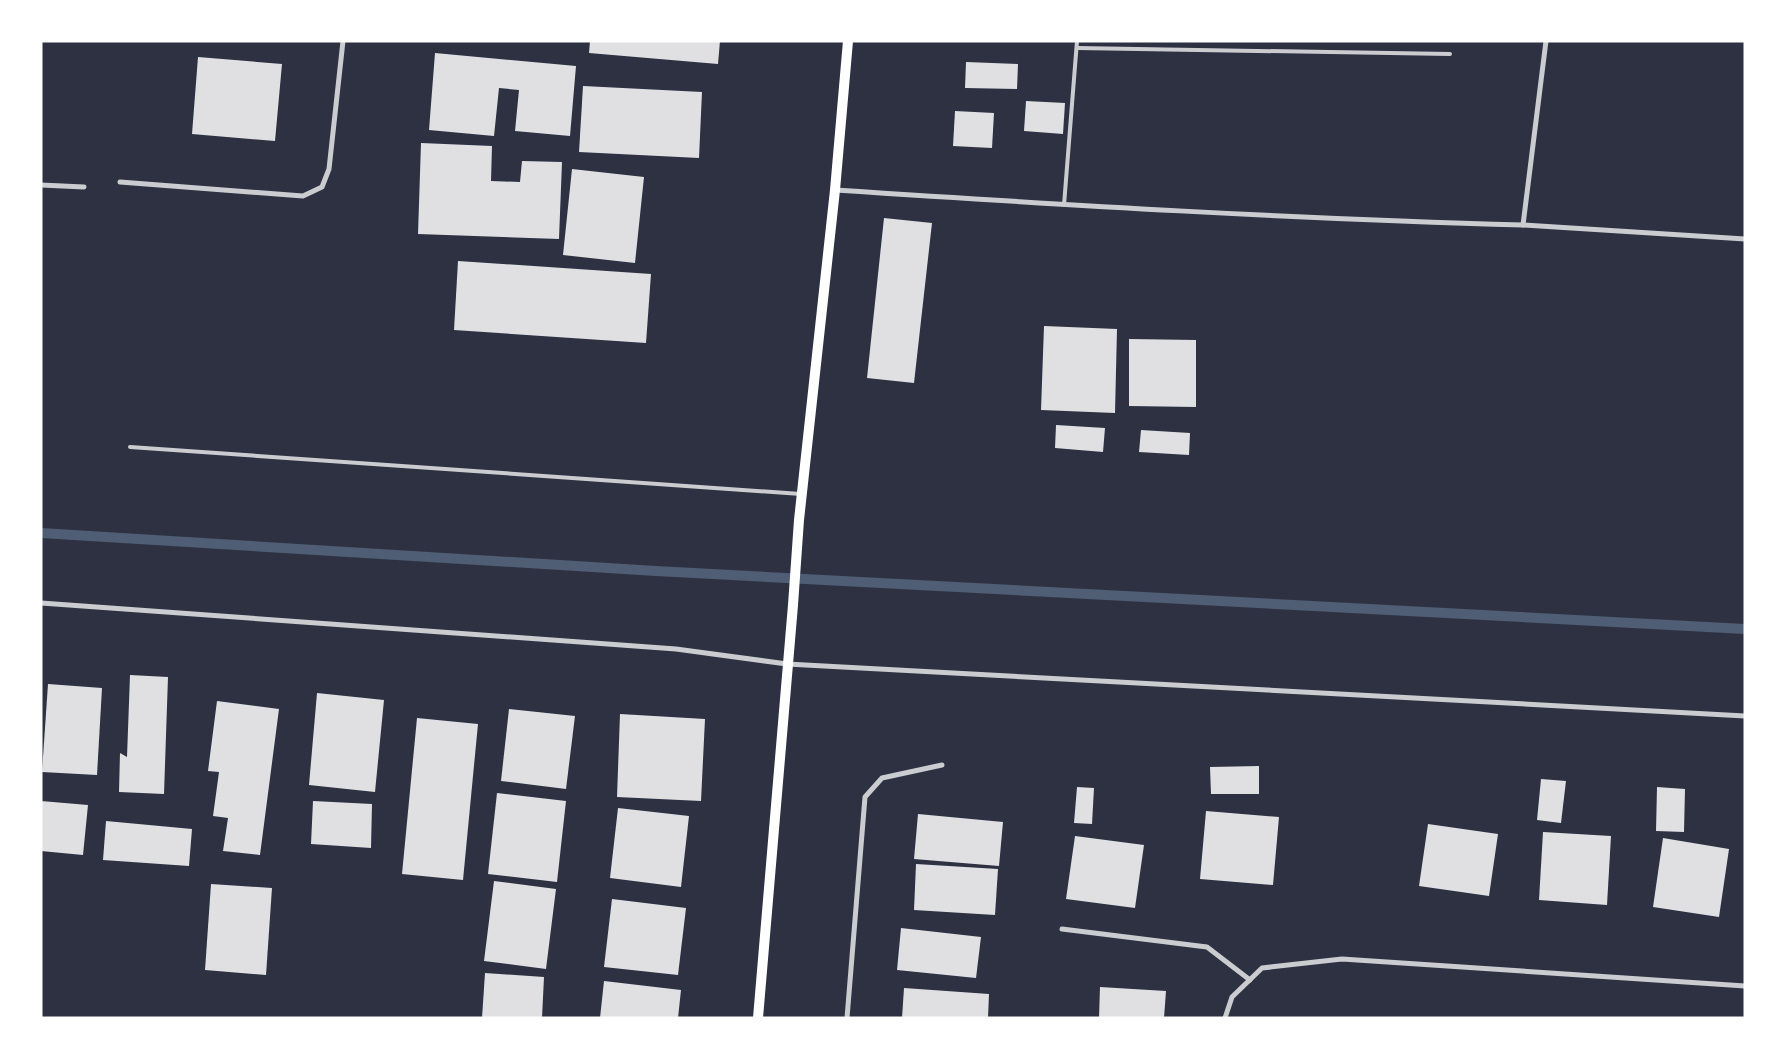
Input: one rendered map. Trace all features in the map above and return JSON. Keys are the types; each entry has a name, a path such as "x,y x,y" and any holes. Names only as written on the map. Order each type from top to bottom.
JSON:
{"main road":[{"path":"758,1018 793,605 798,520 835,190 848,41"}],"street":[{"path":"120,182 303,196 322,187 329,169 343,41"},
{"path":"1524,225 1546,41"},
{"path":"41,184 84,187"},
{"path":"835,190 1064,205 1420,223 1524,225 1745,239"},
{"path":"41,603 676,648 787,664 1745,716"},
{"path":"847,1018 865,797 882,778 942,765"},
{"path":"1062,929 1207,947 1250,980"},
{"path":"1225,1018 1232,997 1262,968 1342,959 1745,986"}],"lane":[{"path":"1064,205 1077,41"},
{"path":"1077,48 1450,54"},
{"path":"130,447 801,494"}],"building":[{"path":"590,41 720,41 718,64 589,53"},
{"path":"435,53 576,66 570,136 515,131 519,90 499,88 494,136 429,130"},
{"path":"198,57 282,64 275,141 192,134"},
{"path":"966,62 1018,64 1017,89 965,88"},
{"path":"583,86 702,92 699,158 579,152"},
{"path":"1026,101 1065,103 1063,134 1024,131"},
{"path":"955,111 994,113 992,148 953,146"},
{"path":"421,143 492,146 491,181 520,182 522,161 562,162 559,239 418,234"},
{"path":"572,169 644,177 635,263 563,255"},
{"path":"884,218 932,223 914,383 867,378"},
{"path":"458,261 651,274 646,343 454,330"},
{"path":"1044,326 1117,329 1115,413 1041,410"},
{"path":"1129,339 1196,340 1196,407 1129,406"},
{"path":"1056,425 1105,428 1103,452 1055,448"},
{"path":"1141,430 1190,433 1189,455 1139,452"},
{"path":"130,675 168,677 164,794 119,792 120,753 127,757"},
{"path":"48,684 102,688 97,775 42,772"},
{"path":"317,693 384,700 375,792 309,785"},
{"path":"217,701 279,709 260,855 223,851 228,818 213,816 219,772 208,771"},
{"path":"509,709 575,716 566,789 501,781"},
{"path":"620,714 705,719 701,801 617,797"},
{"path":"417,718 478,724 463,880 402,874"},
{"path":"1259,766 1259,794 1211,794 1210,767"},
{"path":"1541,779 1566,781 1561,823 1537,820"},
{"path":"1077,787 1094,788 1092,824 1074,823"},
{"path":"1657,787 1685,789 1684,832 1656,831"},
{"path":"497,793 566,801 557,882 488,874"},
{"path":"41,801 88,805 83,855 41,851"},
{"path":"313,801 372,804 371,848 311,844"},
{"path":"618,808 689,816 681,887 610,878"},
{"path":"1206,811 1279,817 1273,885 1200,879"},
{"path":"918,814 1003,822 999,866 914,859"},
{"path":"106,821 192,829 189,866 103,860"},
{"path":"1428,824 1498,834 1489,896 1419,886"},
{"path":"1543,832 1611,836 1607,905 1539,900"},
{"path":"1075,836 1144,845 1135,908 1066,899"},
{"path":"1663,838 1729,849 1719,917 1653,907"},
{"path":"916,864 998,869 995,915 914,910"},
{"path":"494,881 556,889 546,969 484,961"},
{"path":"211,884 272,888 266,975 205,970"},
{"path":"612,899 686,908 678,975 604,967"},
{"path":"901,928 981,937 976,978 897,970"},
{"path":"485,973 544,977 542,1018 482,1018"},
{"path":"604,981 681,990 678,1018 600,1018"},
{"path":"1100,987 1166,991 1164,1018 1099,1018"},
{"path":"904,988 989,994 988,1018 902,1018"}],"waterway":[{"path":"41,533 656,571 1745,629"}]}
